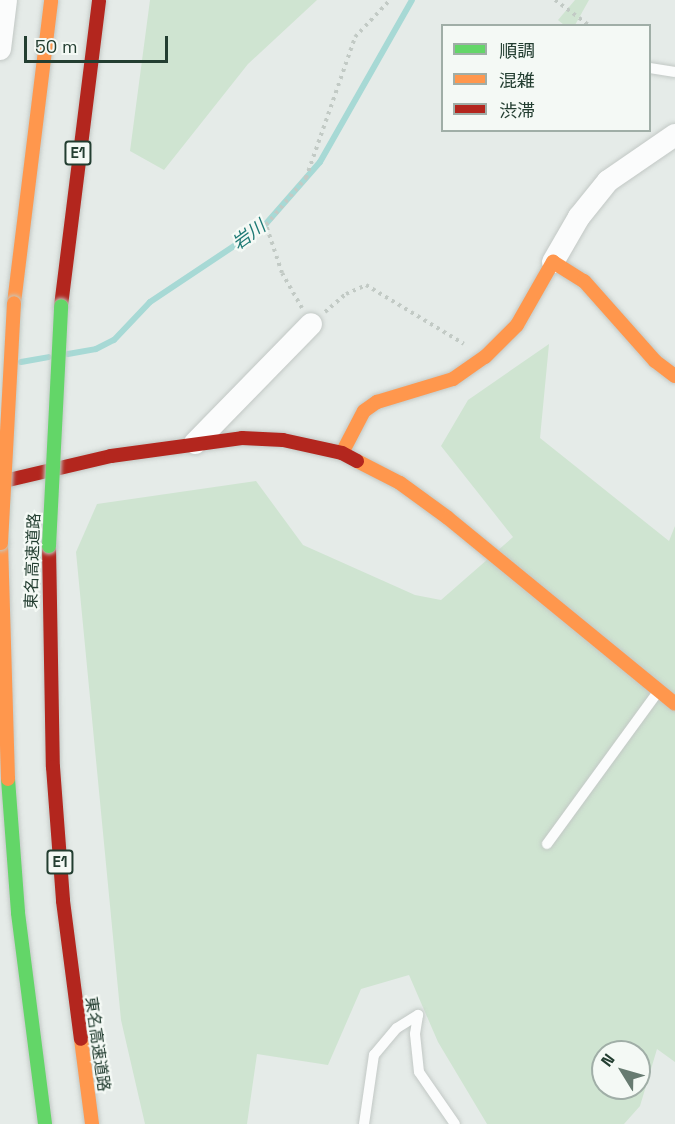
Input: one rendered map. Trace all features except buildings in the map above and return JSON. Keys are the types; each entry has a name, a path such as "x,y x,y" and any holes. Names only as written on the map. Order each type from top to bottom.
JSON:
{"main road":[{"name":"東名高速道路","path":"45,1124 18,913 9,792 1,543 14,303 51,0"},
{"name":"東名高速道路","path":"92,1124 63,901 53,767 48,651 49,546 62,306 99,0"},
{"path":"342,453 364,411 377,402 453,379 485,357 517,325 553,262 585,281 656,361 675,376"},
{"path":"0,482 111,456 242,438 283,440 342,453 392,478 448,518 675,704"}],"street":[{"path":"0,50 6,0"},
{"path":"553,262 579,217 608,181 675,135"},
{"path":"195,443 311,324"}],"lane":[{"path":"651,68 675,72"},
{"path":"547,844 658,692"},
{"path":"364,1124 374,1055 397,1028 418,1015 416,1034 419,1072 455,1124"}],"path":[{"path":"390,0 356,37 306,178 266,225 282,273 311,324 346,294 366,285 485,357"},
{"path":"555,0 587,24"}],"green space":[{"path":"150,0 317,0 248,64 164,170 130,151"},
{"path":"575,0 589,0 576,24 563,24 558,20"},
{"path":"549,344 540,438 669,541 675,526 675,1062 657,1049 651,1069 651,1040 591,1040 591,1100 642,1100 640,1106 624,1124 487,1124 438,1042 409,975 361,989 328,1065 257,1054 247,1124 145,1124 121,1020 76,552 97,504 256,481 303,545 415,595 441,600 513,537 441,446 468,400"}],"waterway":[{"name":"岩川","path":"68,354 96,349 114,340 150,302 264,226 320,162 412,0"},
{"name":"岩川","path":"21,362 49,357"}],"traffic: fast":[{"path":"49,546 61,306"},
{"path":"8,779 18,913 45,1124"}],"traffic: slow":[{"path":"14,303 51,0"},
{"path":"342,453 364,411 377,402 453,379 485,357 517,325 553,262 584,281 655,361 675,376"},
{"path":"1,543 14,303"},
{"path":"357,461 400,483 448,518 675,704"},
{"path":"1,543 8,779"},
{"path":"81,1039 92,1124"}],"traffic: jam":[{"path":"61,306 99,0"},
{"path":"0,482 111,456 242,438 283,440 342,453 357,461"},
{"path":"49,546 53,767 63,901 81,1039"}]}
